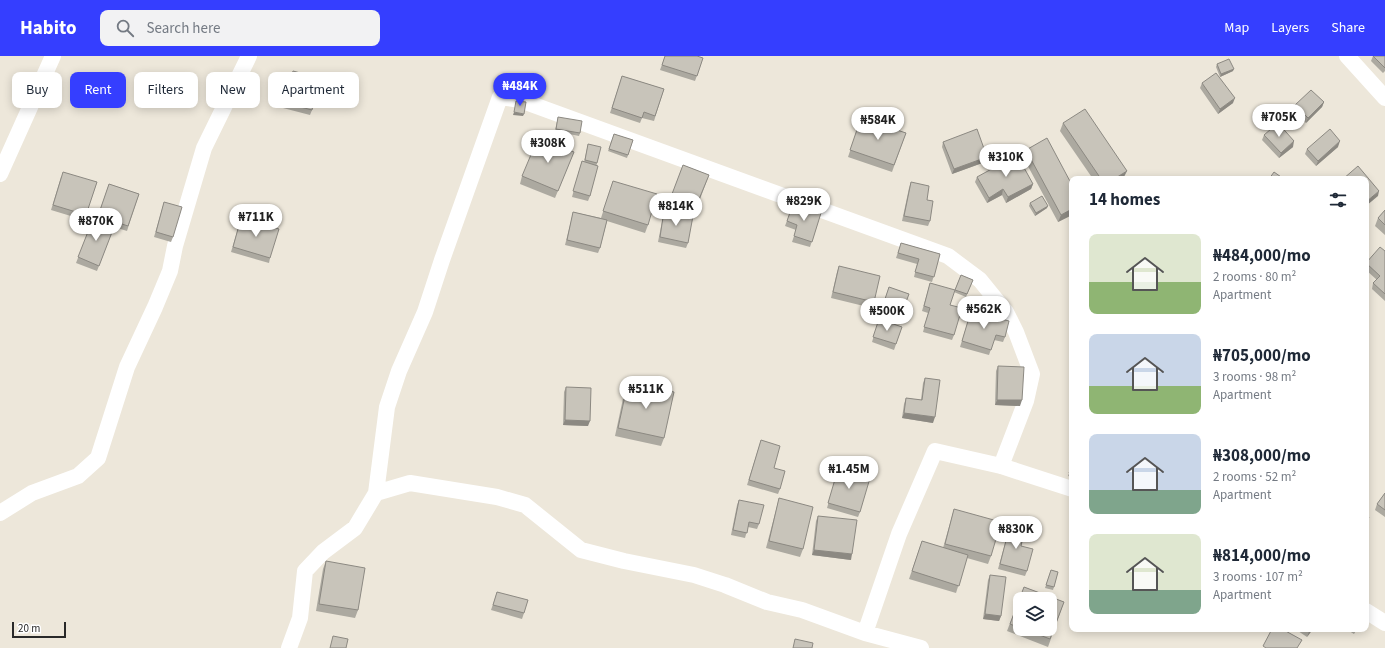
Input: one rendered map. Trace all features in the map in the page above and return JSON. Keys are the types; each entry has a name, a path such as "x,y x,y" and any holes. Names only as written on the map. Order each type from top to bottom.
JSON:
{"street":[{"path":"0,174 53,56"},
{"path":"0,512 32,493 78,476 98,458 127,366 155,308 170,271 204,148 249,56"},
{"path":"1347,56 1385,98"},
{"path":"289,648 300,618 305,571 323,552 355,528 376,493 387,407 399,371 425,312 500,97 520,100 948,256 980,280 1006,312 1016,332 1032,374 1026,401 1001,466"},
{"path":"865,633 899,534 935,451 1001,466 1069,488"},
{"path":"376,493 410,483 497,497 525,505 581,550 624,561 694,575 725,585 767,602 802,610 865,633 921,648"},
{"path":"1369,613 1385,623"}],"building":[{"path":"665,56 697,56 703,58 697,76 662,65"},
{"path":"1373,56 1385,56 1385,68"},
{"path":"1229,59 1234,69 1221,74 1217,64"},
{"path":"1216,73 1235,98 1220,109 1202,83"},
{"path":"622,76 664,89 655,116 644,112 642,118 612,108"},
{"path":"1311,90 1324,102 1308,118 1295,105"},
{"path":"516,101 526,102 524,114 514,112"},
{"path":"1085,109 1127,171 1119,176 1099,176 1063,123"},
{"path":"558,117 582,121 580,133 556,129"},
{"path":"861,118 906,133 894,165 850,150"},
{"path":"1278,123 1294,141 1281,153 1264,135"},
{"path":"977,129 987,157 954,169 943,142"},
{"path":"1330,129 1340,141 1318,161 1307,149"},
{"path":"614,134 633,140 628,155 609,149"},
{"path":"538,138 574,152 558,191 522,176"},
{"path":"1047,138 1069,179 1069,211 1061,215 1026,150"},
{"path":"588,144 601,147 597,163 585,160"},
{"path":"1017,155 1033,184 1008,197 1003,189 989,198 977,177"},
{"path":"582,161 598,166 590,196 573,191"},
{"path":"683,165 709,175 697,204 672,194"},
{"path":"1358,166 1366,176 1346,176"},
{"path":"63,172 97,182 86,215 53,205"},
{"path":"1274,172 1280,176 1271,176"},
{"path":"1369,179 1379,191 1369,199"},
{"path":"613,181 657,194 648,225 603,211"},
{"path":"911,182 929,186 927,200 933,201 930,221 904,216"},
{"path":"109,184 139,194 128,226 98,216"},
{"path":"1042,196 1048,206 1036,213 1030,203"},
{"path":"164,202 182,207 173,237 156,232"},
{"path":"793,204 821,213 812,242 794,236 797,225 787,221"},
{"path":"1385,210 1385,225 1378,218"},
{"path":"664,211 693,216 688,243 660,237"},
{"path":"573,212 607,220 600,248 567,240"},
{"path":"241,218 279,229 270,258 233,247"},
{"path":"93,219 114,227 99,266 78,257"},
{"path":"901,243 940,254 934,277 915,272 919,259 898,253"},
{"path":"1380,247 1385,251 1385,294 1373,283 1380,276 1369,266 1369,260"},
{"path":"839,266 880,276 874,302 833,292"},
{"path":"961,275 973,280 967,294 955,290"},
{"path":"930,283 955,290 950,305 962,308 954,335 924,327 930,308 924,306"},
{"path":"889,287 909,294 900,318 881,311"},
{"path":"971,311 1009,321 1005,337 996,335 991,350 962,341"},
{"path":"879,319 902,327 896,344 873,337"},
{"path":"998,366 1024,367 1022,400 997,400"},
{"path":"925,378 940,380 935,417 904,413 906,398 922,400"},
{"path":"628,382 674,392 664,438 618,428"},
{"path":"566,387 591,388 590,421 565,420"},
{"path":"761,440 780,446 774,468 785,471 780,489 749,480"},
{"path":"838,469 870,478 860,512 828,503"},
{"path":"1385,493 1385,510 1377,504"},
{"path":"779,498 813,507 803,549 769,541"},
{"path":"739,500 764,505 759,524 749,522 747,533 733,530"},
{"path":"954,509 1001,522 991,556 945,544"},
{"path":"818,516 857,520 852,554 814,550"},
{"path":"1010,525 1025,528 1021,546 1033,549 1027,571 1000,564"},
{"path":"922,541 968,555 959,586 912,571"},
{"path":"326,561 365,568 358,610 319,604"},
{"path":"1051,570 1058,572 1054,587 1046,585"},
{"path":"990,575 1006,577 1001,616 985,614"},
{"path":"1024,587 1037,592 1022,592"},
{"path":"497,592 528,600 524,613 493,605"},
{"path":"1057,599 1064,602 1057,620"},
{"path":"1013,616 1013,625 1010,624"},
{"path":"1270,632 1287,632 1302,640 1297,648 1266,648 1263,646"},
{"path":"333,636 348,639 346,648 330,648"},
{"path":"1042,636 1051,636 1050,639"},
{"path":"795,639 813,643 812,648 793,648"}]}
